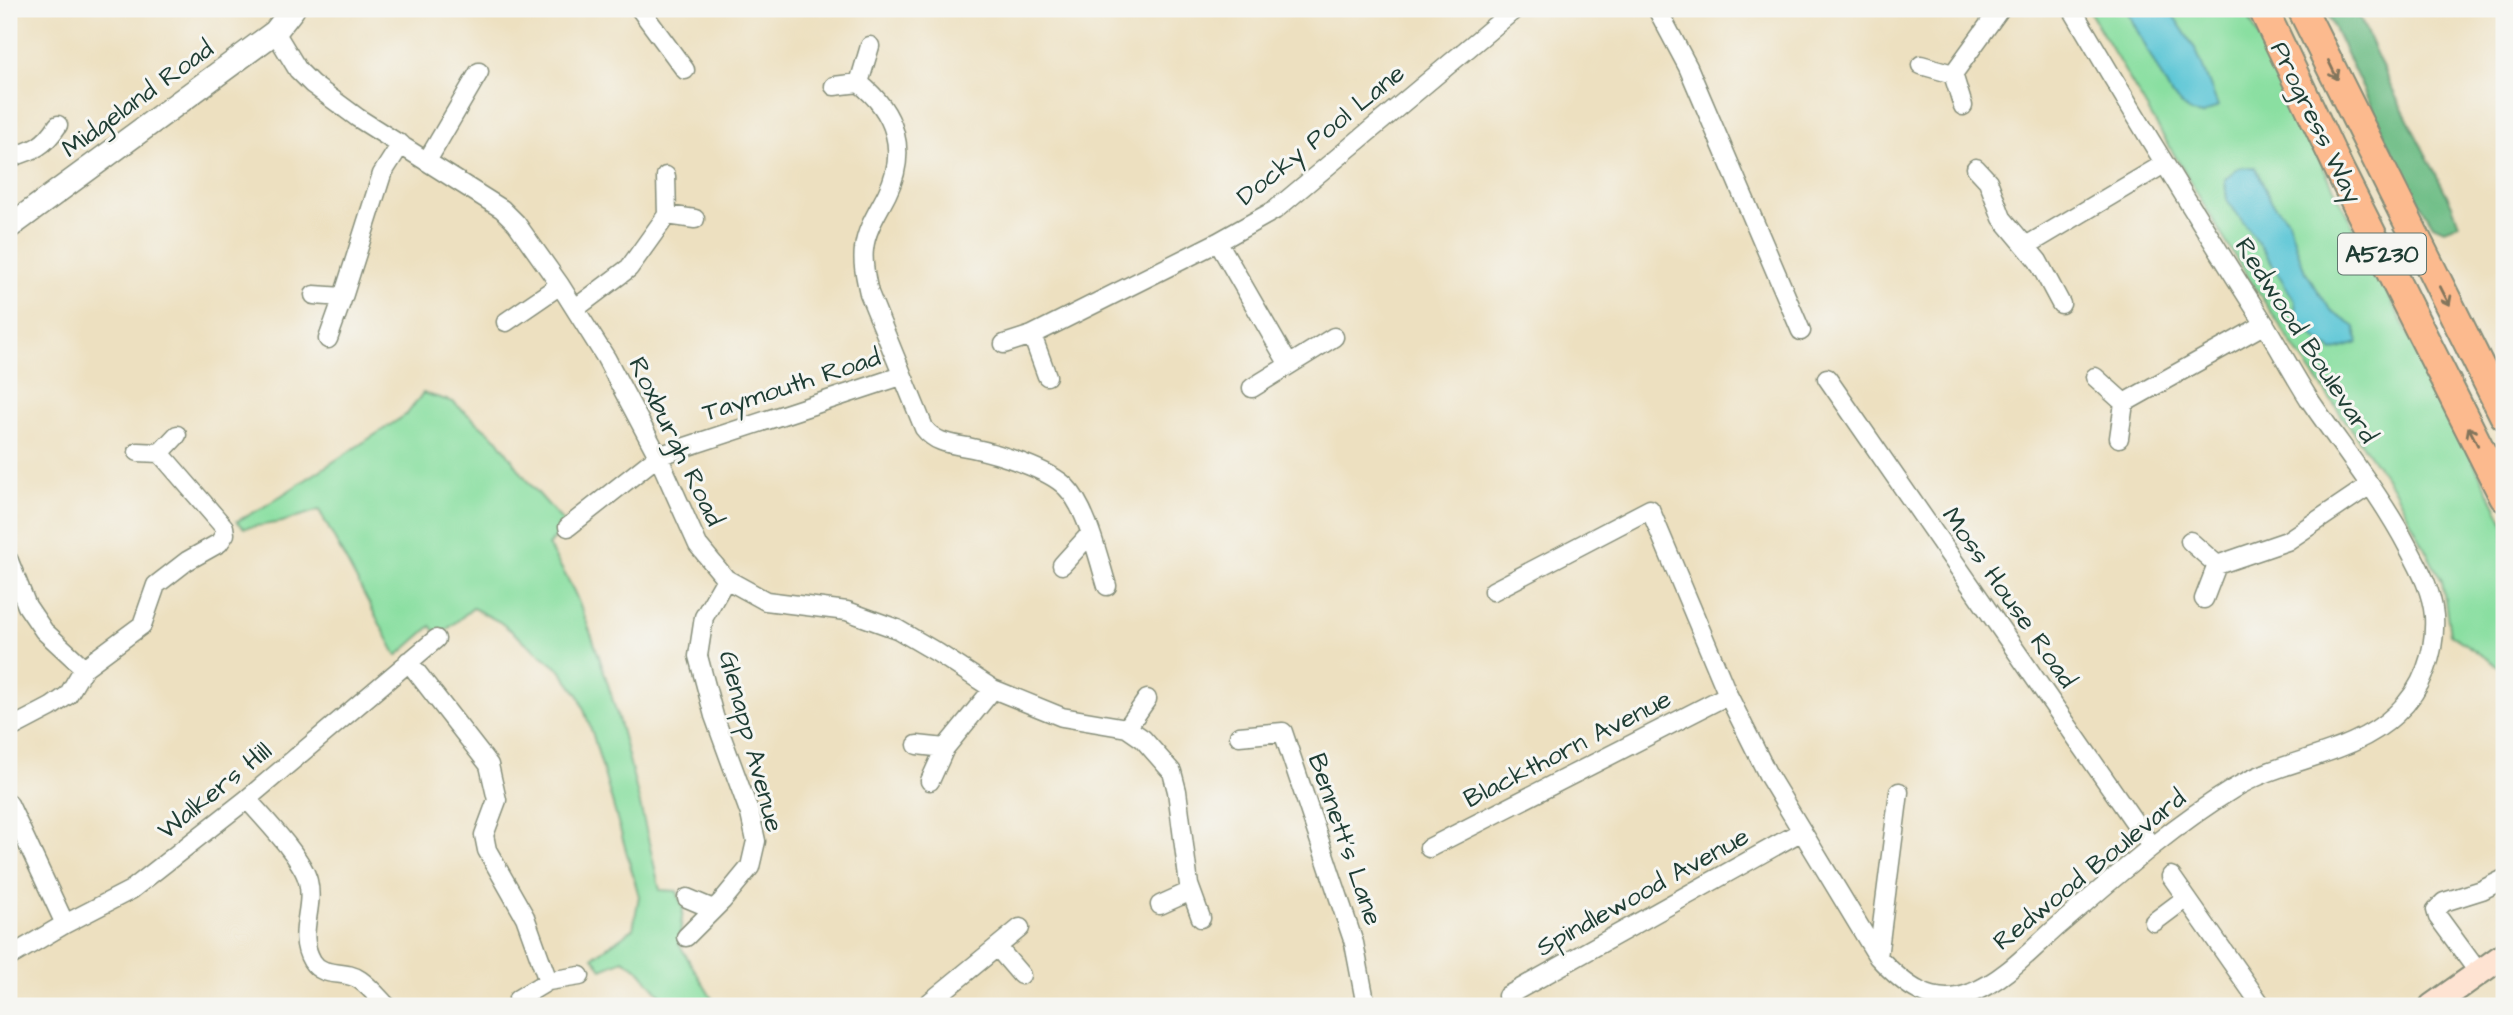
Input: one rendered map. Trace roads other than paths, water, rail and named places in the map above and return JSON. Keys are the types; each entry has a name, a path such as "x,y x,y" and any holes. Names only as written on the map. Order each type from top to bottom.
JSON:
{"main road":[{"name":"Progress Way","path":"2263,9 2340,172 2504,497"},
{"name":"Progress Way","path":"2302,9 2504,415"},
{"path":"2432,1006 2504,955"}],"street":[{"name":"Midgeland Road","path":"10,224 275,32 293,9"},
{"path":"640,9 685,70"},
{"name":"Docky Pool Lane","path":"1004,344 1032,335 1275,211 1515,9"},
{"path":"1657,9 1688,66 1801,331"},
{"path":"1953,74 2000,9"},
{"name":"Redwood Boulevard","path":"1493,592 1650,509 1728,695 1768,775 1878,957 1900,981 1931,1002 1970,994 1999,977 2151,846 2237,786 2262,774 2345,747 2371,735 2410,701 2431,659 2434,613 2423,574 2396,525 2308,397 2072,9"},
{"name":"Roxburgh Road","path":"275,32 298,70 312,84 358,118 502,209 516,223 560,285 606,358 658,456 698,545 726,579 766,601 848,611 897,629 993,689 1062,717 1127,728"},
{"path":"859,83 870,46"},
{"path":"1920,65 1953,74"},
{"path":"427,161 479,72"},
{"path":"1953,74 1963,106"},
{"path":"834,86 859,83 878,99 889,114 898,152 897,167 871,224 863,250 864,272 869,293 920,422 930,437 938,441 996,453 1065,485 1075,498 1090,534 1107,586"},
{"path":"9,158 47,142 58,125"},
{"path":"328,339 382,174 401,144"},
{"path":"2026,246 2164,164"},
{"path":"1976,168 1988,181 2002,218 2049,279 2061,304"},
{"path":"576,309 629,268 667,215 666,176"},
{"path":"667,215 695,219"},
{"path":"1218,242 1289,365"},
{"path":"506,322 560,285"},
{"path":"314,295 343,297"},
{"path":"2124,403 2264,324"},
{"path":"1032,335 1047,376"},
{"path":"1252,388 1334,337"},
{"name":"Taymouth Road","path":"658,456 901,376"},
{"path":"2095,377 2124,403"},
{"name":"Moss House Road","path":"1827,378 2151,846"},
{"path":"2119,438 2124,403"},
{"path":"160,453 177,436"},
{"path":"9,729 68,695 84,668 142,625 152,593 164,577 219,543 225,534 224,527 160,453 138,452"},
{"path":"568,527 658,456"},
{"path":"2217,565 2287,541 2370,485"},
{"path":"1062,565 1090,534"},
{"path":"2190,541 2217,565"},
{"path":"9,561 27,606 44,631 84,668"},
{"path":"2204,599 2217,565"},
{"name":"Glenapp Avenue","path":"686,937 750,867 756,841 750,814 714,716 698,656 704,617 726,579"},
{"name":"Walkers Hill","path":"9,957 65,923 131,890 247,799 436,639"},
{"path":"408,661 489,765 497,800 484,835 487,850 525,917 548,981"},
{"path":"930,781 945,748 993,689"},
{"name":"Blackthorn Avenue","path":"1429,848 1728,695"},
{"path":"1147,699 1127,728 1143,739 1172,772 1191,891 1201,918"},
{"name":"Bennett's Lane","path":"1239,736 1283,732 1353,943 1366,1006"},
{"path":"918,745 945,748"},
{"path":"1878,957 1899,792"},
{"path":"247,799 278,835 308,879 310,897 304,933 313,963 324,972 359,978 387,1006"},
{"path":"9,804 65,923"},
{"name":"Spindlewood Avenue","path":"1507,996 1802,831"},
{"path":"2171,877 2262,1006"},
{"path":"2479,973 2438,917 2437,910 2444,902 2482,890 2504,879"},
{"path":"1160,905 1191,891"},
{"path":"687,898 713,909"},
{"path":"2154,922 2186,898"},
{"path":"925,1006 1020,928"},
{"path":"997,947 1021,975"},
{"path":"518,999 548,981 580,976"}],"water":[{"path":"2126,9 2169,9 2196,50 2218,106 2202,115 2191,113 2171,95"},
{"path":"2255,167 2271,201 2287,218 2304,269 2331,311 2355,327 2358,343 2333,351 2307,330 2298,317 2295,301 2262,248 2227,200 2225,179 2239,168"}]}
